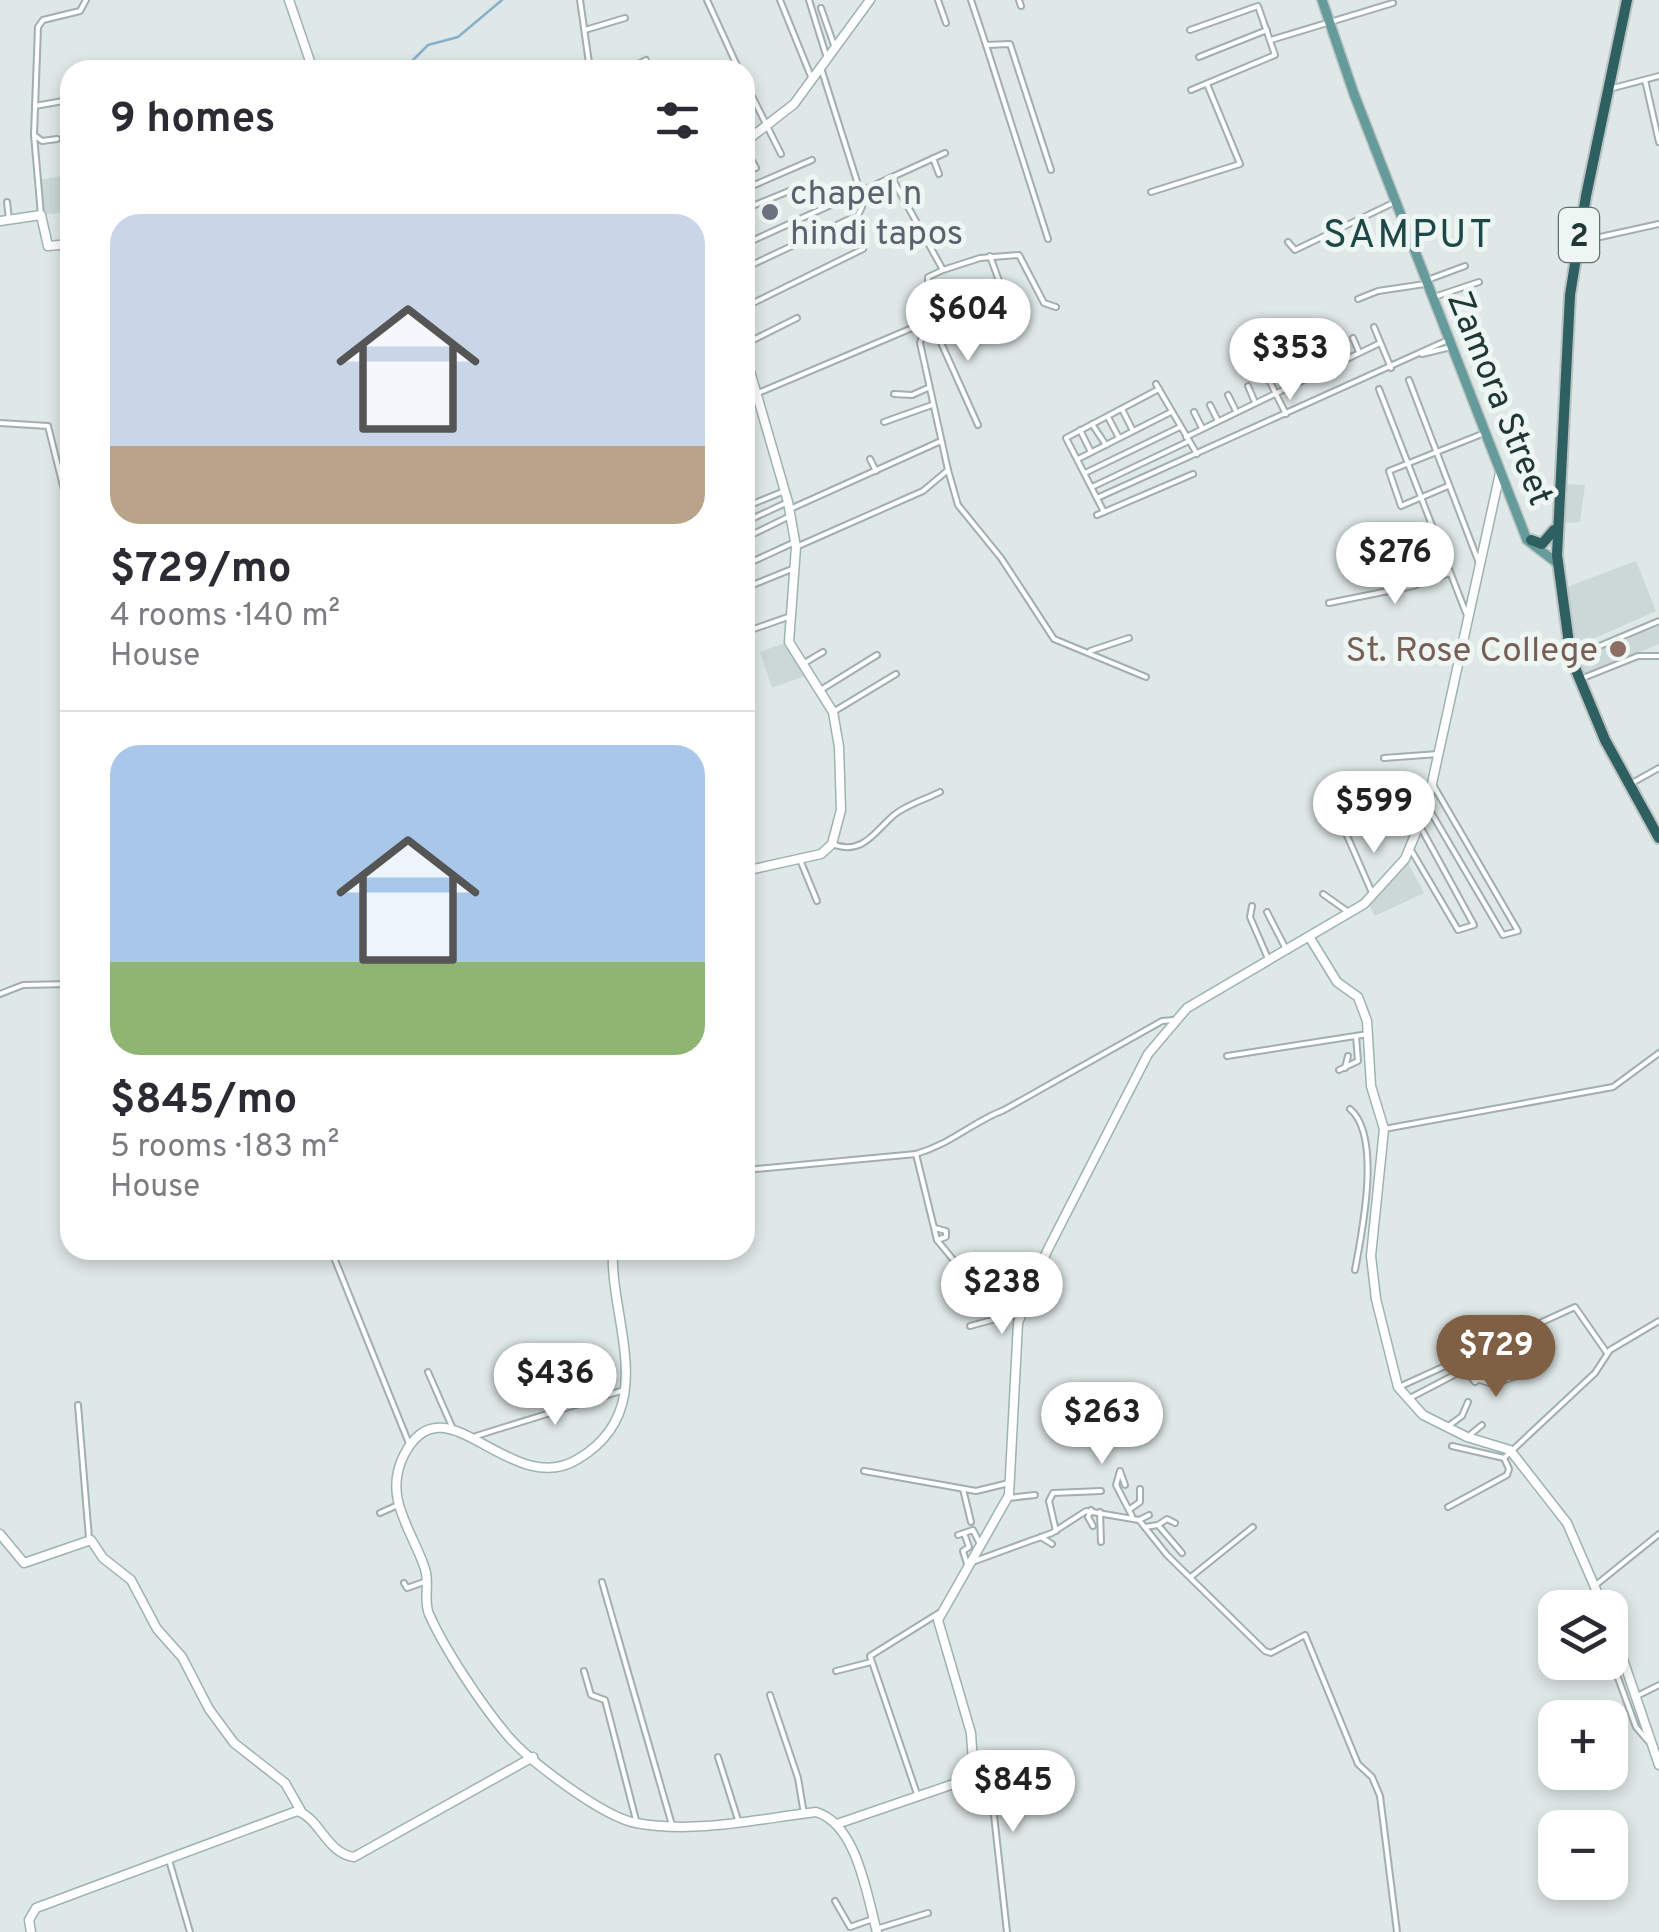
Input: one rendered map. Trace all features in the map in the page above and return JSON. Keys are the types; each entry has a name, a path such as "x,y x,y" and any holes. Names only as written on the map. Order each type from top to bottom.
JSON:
{"highway":[{"name":"2","path":"1627,0 1578,242 1567,322 1557,559 1570,658 1628,785 1658,836"},
{"path":"1529,539 1541,544 1549,540 1558,514"}],"main road":[{"name":"Zamora Street","path":"1322,0 1432,298 1445,345 1529,539 1557,559"}],"street":[{"path":"60,245 49,246 41,215 34,135 38,25 80,12 86,0"},
{"path":"289,0 310,60"},
{"path":"580,0 589,60"},
{"path":"707,0 735,60"},
{"path":"780,0 812,80"},
{"path":"809,0 828,60"},
{"path":"755,138 812,80 870,0"},
{"path":"938,0 946,23"},
{"path":"971,0 1048,238"},
{"path":"1271,40 1393,3"},
{"path":"1190,30 1256,6 1275,57 1191,90"},
{"path":"821,8 836,49"},
{"path":"585,30 625,18"},
{"path":"1199,57 1267,30"},
{"path":"986,45 1010,44 1051,170"},
{"path":"755,263 858,214 862,207 821,68"},
{"path":"1609,89 1659,76"},
{"path":"1645,80 1659,142"},
{"path":"1151,192 1240,164 1207,84"},
{"path":"35,106 60,102"},
{"path":"755,102 781,154"},
{"path":"34,135 42,141 57,139"},
{"path":"755,239 945,153"},
{"path":"933,158 939,174"},
{"path":"755,185 812,160"},
{"path":"892,178 943,270"},
{"path":"755,205 794,189"},
{"path":"8,202 4,221 41,215"},
{"path":"1288,242 1294,250 1396,202"},
{"path":"1578,242 1659,224"},
{"path":"755,302 864,249"},
{"path":"978,425 928,316 928,277 990,256 1019,254 1044,303 1056,306"},
{"path":"990,256 1010,312"},
{"path":"1358,300 1380,290 1426,282 1465,266"},
{"path":"1432,298 1479,282"},
{"path":"928,316 920,344 958,505 1006,565 1051,636 1146,677"},
{"path":"755,339 797,318"},
{"path":"758,393 924,323"},
{"path":"1374,328 1392,368"},
{"path":"1353,338 1359,352"},
{"path":"1092,487 1254,401 1380,343"},
{"path":"1097,498 1445,345"},
{"path":"1331,348 1338,362"},
{"path":"1310,357 1316,372"},
{"path":"1290,369 1295,382"},
{"path":"1268,378 1286,414"},
{"path":"1409,380 1480,566"},
{"path":"755,384 796,545 789,642 800,666 832,712 839,747 841,810 832,844"},
{"path":"1182,461 1190,475 1100,513 1086,473 1066,438 1157,386 1197,454"},
{"path":"1248,386 1254,401"},
{"path":"894,394 912,395 929,388"},
{"path":"1379,389 1468,618"},
{"path":"1228,395 1236,410"},
{"path":"884,422 933,404"},
{"path":"1210,405 1217,420"},
{"path":"1122,409 1133,430"},
{"path":"1078,459 1171,412"},
{"path":"1194,412 1202,428"},
{"path":"1108,417 1119,438"},
{"path":"0,424 48,426 60,474"},
{"path":"1092,424 1106,444"},
{"path":"1086,473 1180,426"},
{"path":"1080,430 1092,452"},
{"path":"1448,486 1400,505 1389,472 1484,433"},
{"path":"755,519 789,509 940,441"},
{"path":"870,459 876,470"},
{"path":"755,562 923,490 948,470"},
{"path":"918,1798 870,1662 871,1654 888,1649 940,1613 1008,1498 1020,1317 1109,1126 1148,1054 1174,1020 1212,992 1351,914 1373,895 1411,850 1428,806 1500,473"},
{"path":"755,503 785,490"},
{"path":"755,531 789,509"},
{"path":"755,584 796,567"},
{"path":"1329,603 1413,586 1450,572"},
{"path":"755,629 788,617"},
{"path":"1570,658 1659,621"},
{"path":"1090,651 1129,638"},
{"path":"800,666 823,652"},
{"path":"819,691 876,655"},
{"path":"1579,680 1638,656 1659,656"},
{"path":"832,712 896,674"},
{"path":"1384,758 1438,754"},
{"path":"1628,785 1659,768"},
{"path":"1428,806 1503,935 1518,931 1432,783"},
{"path":"755,869 802,862 832,844 852,848 880,833 896,813 940,792"},
{"path":"1411,850 1458,930 1474,925 1421,828"},
{"path":"1345,830 1373,895"},
{"path":"802,862 816,901"},
{"path":"1323,894 1351,914"},
{"path":"1252,906 1250,916 1269,961"},
{"path":"1267,912 1287,950"},
{"path":"1310,938 1336,982 1358,997 1368,1034 1371,1086 1384,1129 1371,1256 1376,1299 1398,1387 1418,1411 1447,1427 1510,1450 1568,1524 1595,1590 1659,1534"},
{"path":"0,994 23,985 60,984"},
{"path":"755,1169 916,1154 962,1136 988,1114 1004,1110 1162,1021 1174,1020"},
{"path":"1226,1056 1368,1034"},
{"path":"1348,1056 1342,1069 1358,1061 1356,1036"},
{"path":"1384,1129 1613,1087 1659,1054"},
{"path":"1350,1109 1364,1129 1368,1190 1355,1270"},
{"path":"916,1154 937,1240 1002,1316 1020,1317"},
{"path":"1368,1190 1378,1190"},
{"path":"935,1228 946,1230 946,1237 937,1240"},
{"path":"335,1260 410,1446"},
{"path":"615,1260 627,1342 625,1390 602,1438 567,1464 542,1470 522,1467 476,1436 453,1430 432,1432 410,1446 400,1467 398,1505 426,1581 427,1609 507,1735 600,1810 636,1823 672,1825 740,1823 822,1813 837,1824 875,1927"},
{"path":"970,1295 982,1296"},
{"path":"1398,1387 1575,1307 1607,1353"},
{"path":"970,1326 1001,1320 1002,1316"},
{"path":"1504,1458 1595,1373 1607,1353 1659,1320"},
{"path":"1465,1370 1472,1382 1480,1380 1540,1343"},
{"path":"1408,1399 1481,1361"},
{"path":"428,1372 453,1430"},
{"path":"1480,1380 1492,1384 1517,1376"},
{"path":"476,1436 625,1390"},
{"path":"1447,1427 1466,1412 1468,1402"},
{"path":"78,1405 89,1538 103,1558 131,1580 157,1629 182,1657 234,1744 285,1783 301,1811 331,1845 349,1857 533,1757"},
{"path":"1463,1425 1469,1436"},
{"path":"1469,1436 1482,1426"},
{"path":"1452,1446 1504,1458"},
{"path":"1448,1507 1506,1475 1509,1469 1504,1458"},
{"path":"864,1472 976,1491 1010,1482"},
{"path":"1130,1509 1140,1502 1137,1489 1120,1472 1116,1481 1119,1490 1130,1509 1136,1519 1267,1652 1306,1636 1358,1764 1372,1777 1380,1796 1396,1932"},
{"path":"1119,1490 1127,1483"},
{"path":"963,1489 971,1521 963,1522"},
{"path":"1056,1532 1050,1501 1054,1493 1101,1490"},
{"path":"1008,1498 1034,1495"},
{"path":"380,1513 398,1505"},
{"path":"1092,1510 1088,1517 1093,1526"},
{"path":"969,1565 1056,1532 1092,1510 1136,1519 1149,1515"},
{"path":"1100,1512 1101,1542"},
{"path":"1144,1528 1167,1519 1176,1523"},
{"path":"1158,1525 1182,1553"},
{"path":"1192,1576 1253,1527"},
{"path":"969,1565 963,1551 970,1547 961,1534 974,1531 980,1544"},
{"path":"0,1534 24,1563 89,1538"},
{"path":"1041,1538 1052,1544"},
{"path":"1146,1543 1154,1539"},
{"path":"404,1583 406,1588 426,1581"},
{"path":"602,1582 672,1825"},
{"path":"940,1613 939,1632 971,1733 974,1776"},
{"path":"836,1671 870,1662"},
{"path":"584,1671 590,1695 605,1700 636,1823"},
{"path":"1628,1671 1659,1765"},
{"path":"1619,1680 1636,1727 1652,1744"},
{"path":"1637,1696 1659,1685"},
{"path":"770,1695 798,1778 804,1814"},
{"path":"718,1757 740,1823"},
{"path":"837,1824 974,1776 987,1779 1008,1932"},
{"path":"31,1932 29,1920 36,1908 301,1811"},
{"path":"168,1857 190,1932"},
{"path":"835,1901 850,1927 875,1927 928,1912"}],"shaded area":[{"path":"60,176 60,213 42,215 39,180"},
{"path":"1565,484 1585,485 1580,522 1563,523"},
{"path":"1636,561 1656,611 1577,646 1567,587"},
{"name":"St. Rose College","path":"1659,621 1659,644 1584,676 1577,655"},
{"path":"788,642 805,676 772,688 760,652"},
{"path":"1407,861 1424,893 1375,916 1368,903"}],"waterway":[{"path":"413,60 428,45 458,37 502,0"}],"place":[{"name":"chapel n hindi tapos","path":"770,212"},
{"name":"St. Rose College","path":"1618,649"}],"district":[{"name":"SAMPUT","path":"1409,233"}]}
